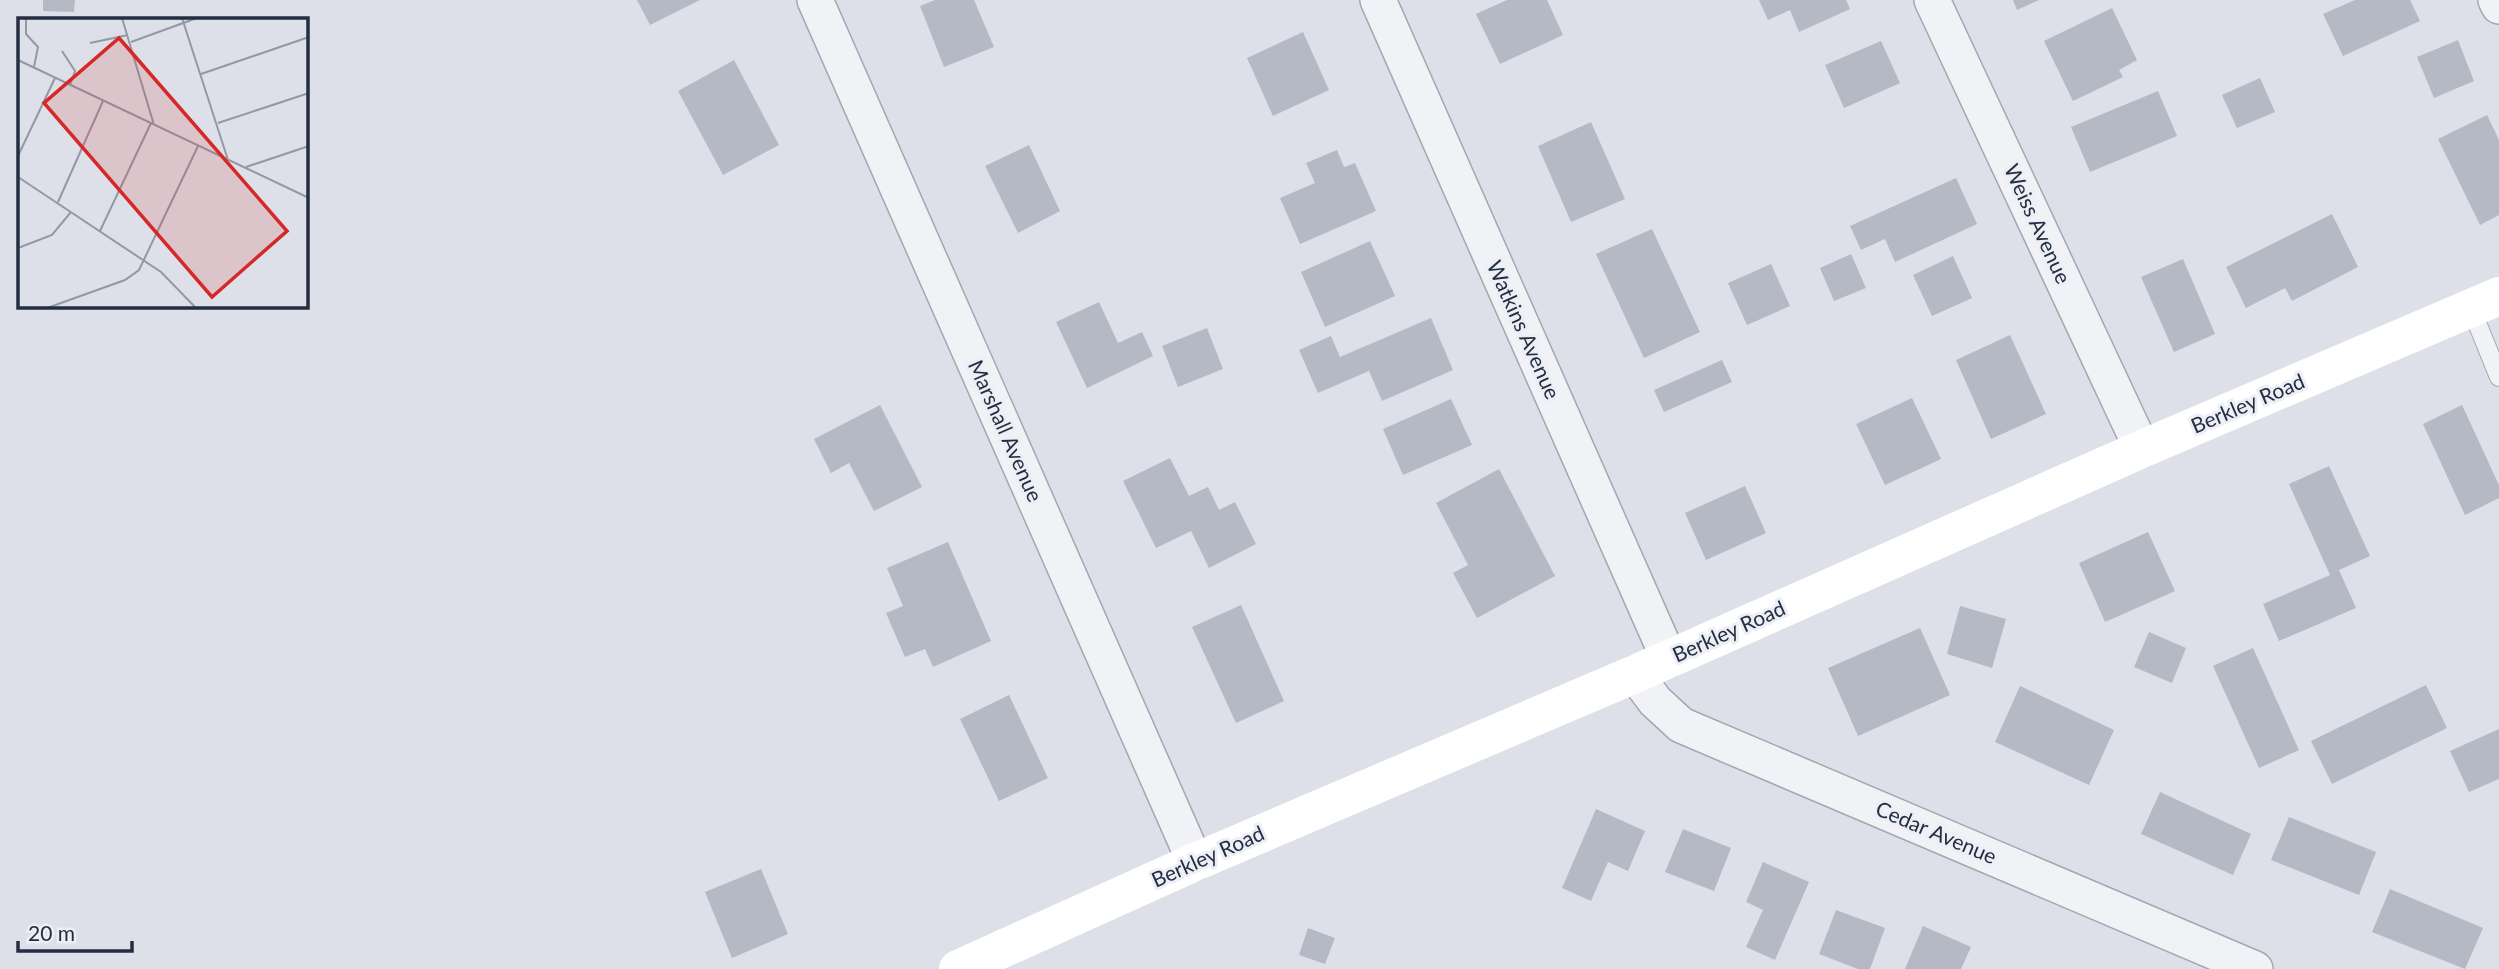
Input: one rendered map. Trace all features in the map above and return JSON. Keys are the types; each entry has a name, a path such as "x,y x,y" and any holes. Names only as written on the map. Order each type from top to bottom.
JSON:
{"main road":[{"name":"Berkley Road","path":"958,969 1195,862 1652,667 2142,449 2485,302"}],"street":[{"name":"Marshall Avenue","path":"816,0 1195,862"},
{"name":"Watkins Avenue","path":"1378,0 1652,667"},
{"name":"Weiss Avenue","path":"1932,0 2142,449"},
{"path":"2496,0 2499,6"},
{"name":"Cedar Avenue","path":"1652,667 1655,701 1681,724 2255,969"}],"lane":[{"path":"2485,302 2499,377"}],"building":[{"path":"43,0 75,0 74,12 43,11"},
{"path":"637,0 700,0 650,25"},
{"path":"935,0 974,0 994,47 944,67 920,6"},
{"path":"1507,0 1547,0 1563,35 1500,64 1476,14"},
{"path":"1759,0 1846,0 1850,9 1799,32 1790,10 1768,20"},
{"path":"2013,0 2039,0 2017,10"},
{"path":"2355,0 2410,0 2420,21 2343,56 2323,14"},
{"path":"2112,8 2137,60 2119,70 2123,77 2073,101 2044,41"},
{"path":"1303,32 1329,90 1273,116 1247,58"},
{"path":"2458,40 2474,81 2434,98 2417,57"},
{"path":"1881,41 1900,83 1844,108 1825,65"},
{"path":"734,60 779,145 723,175 678,91"},
{"path":"2260,78 2275,112 2237,128 2222,95"},
{"path":"2158,91 2177,136 2090,172 2071,127"},
{"path":"2487,115 2499,140 2499,215 2480,225 2438,139"},
{"path":"1591,122 1625,199 1571,222 1538,146"},
{"path":"1029,145 1060,211 1018,233 985,166"},
{"path":"1337,150 1344,167 1355,163 1376,211 1300,244 1280,198 1315,183 1306,163"},
{"path":"1956,178 1977,224 1895,262 1885,239 1861,250 1850,226"},
{"path":"2332,214 2358,267 2292,301 2285,288 2246,308 2226,267"},
{"path":"1652,229 1700,332 1644,358 1596,254"},
{"path":"1370,241 1395,296 1325,327 1301,272"},
{"path":"1851,254 1866,288 1834,301 1820,268"},
{"path":"1953,256 1972,298 1932,316 1913,275"},
{"path":"2183,259 2215,334 2174,352 2141,277"},
{"path":"1771,264 1790,306 1747,325 1728,283"},
{"path":"1099,302 1118,343 1142,332 1153,356 1087,388 1056,322"},
{"path":"1431,318 1453,370 1382,401 1369,371 1318,393 1299,350 1331,336 1340,357"},
{"path":"1207,328 1223,369 1178,387 1162,346"},
{"path":"2010,335 2046,414 1991,439 1956,360"},
{"path":"1722,360 1732,382 1664,412 1654,390"},
{"path":"1912,398 1941,459 1885,485 1856,424"},
{"path":"1451,399 1472,445 1403,475 1383,429"},
{"path":"880,405 922,487 874,511 849,463 831,473 814,439"},
{"path":"2462,405 2499,485 2499,498 2465,515 2423,424"},
{"path":"1170,458 1189,496 1208,487 1219,510 1235,502 1256,544 1209,568 1191,531 1156,548 1123,481"},
{"path":"2329,466 2370,556 2339,570 2356,608 2279,641 2263,604 2330,575 2289,484"},
{"path":"1499,469 1555,576 1477,618 1453,573 1468,565 1436,503"},
{"path":"1745,486 1766,533 1706,560 1685,513"},
{"path":"2148,532 2175,591 2105,622 2079,563"},
{"path":"948,542 991,641 933,667 925,649 905,657 886,613 903,606 887,568"},
{"path":"1241,605 1284,701 1236,723 1192,627"},
{"path":"1960,606 2006,619 1992,668 1947,654"},
{"path":"1920,628 1950,695 1858,736 1828,668"},
{"path":"2149,632 2186,648 2172,683 2134,667"},
{"path":"2253,648 2299,750 2259,768 2213,666"},
{"path":"2426,685 2447,728 2332,784 2311,741"},
{"path":"2020,686 2114,730 2089,785 1995,742"},
{"path":"1009,695 1048,778 999,801 960,719"},
{"path":"2499,729 2499,779 2469,792 2450,751"},
{"path":"2160,792 2251,834 2233,875 2141,834"},
{"path":"1596,809 1645,831 1628,871 1608,862 1591,901 1562,888"},
{"path":"2289,817 2376,852 2359,895 2271,860"},
{"path":"1683,829 1731,848 1714,891 1665,872"},
{"path":"1763,862 1809,882 1775,960 1746,947 1763,910 1746,902"},
{"path":"761,869 788,934 732,958 705,892"},
{"path":"2390,889 2483,928 2465,969 2372,932"},
{"path":"1836,910 1885,928 1870,969 1858,969 1819,954"},
{"path":"1923,926 1971,947 1961,969 1905,969"},
{"path":"1308,928 1335,938 1325,964 1299,955"}]}
